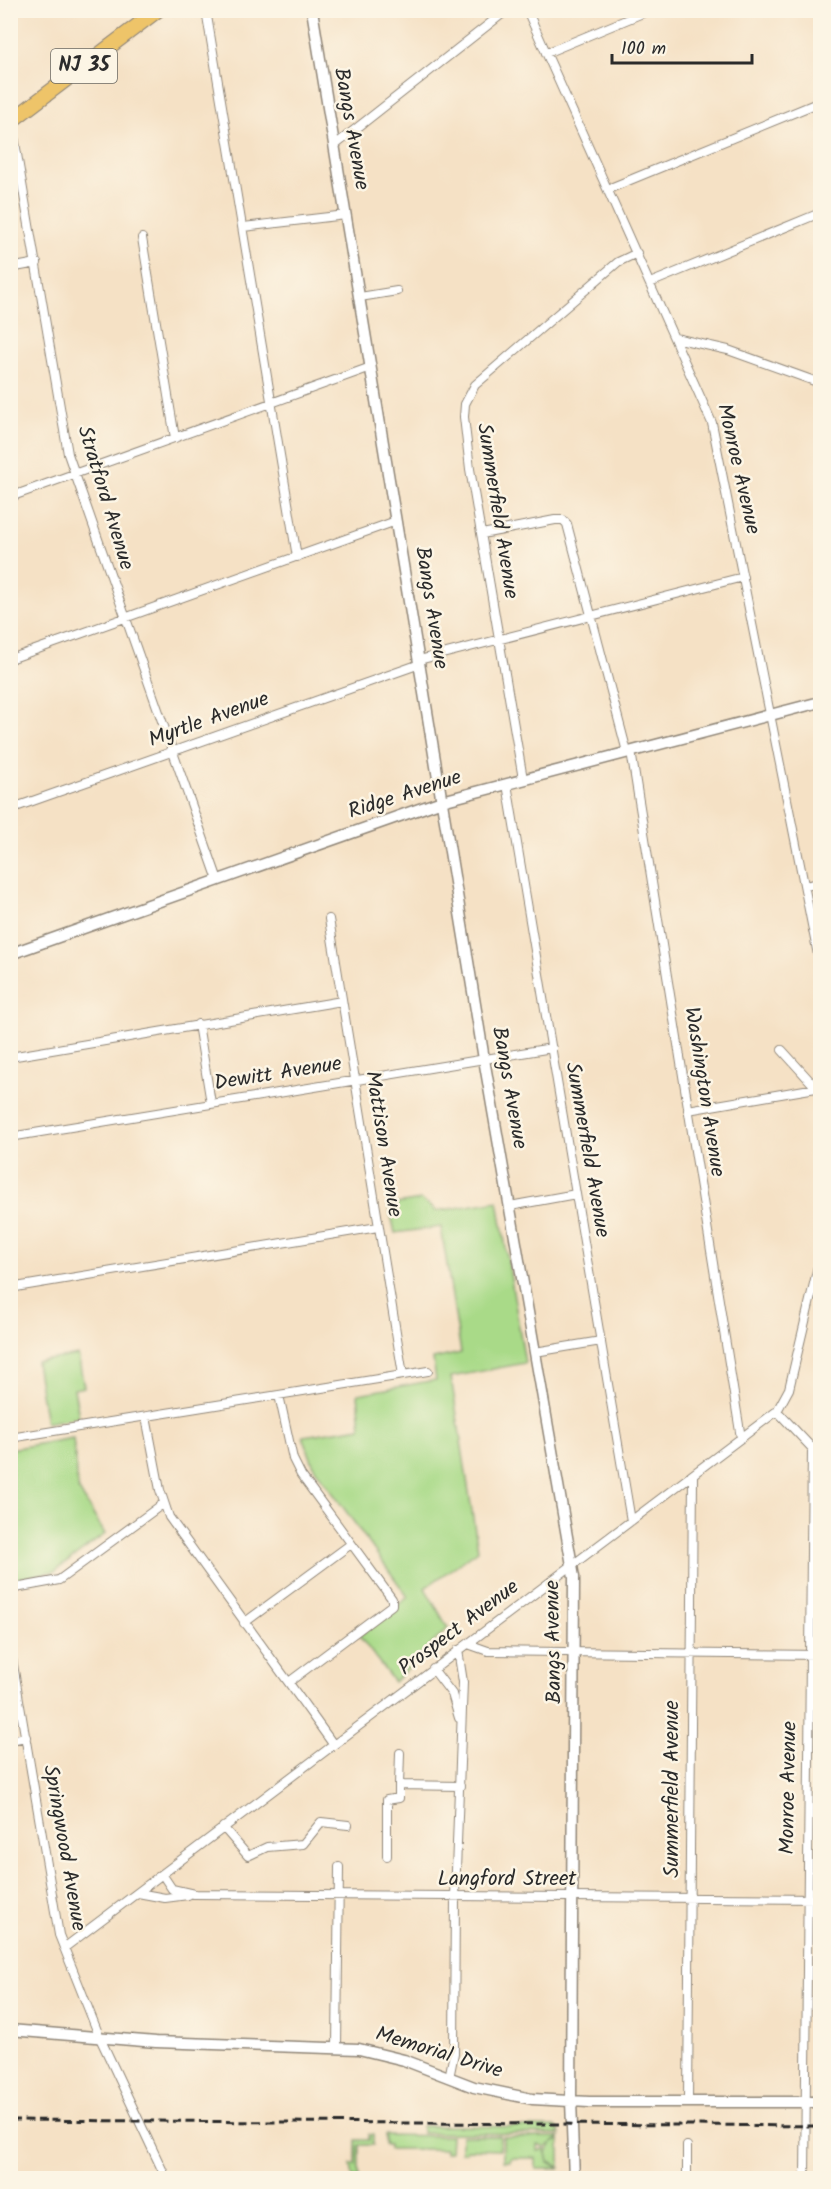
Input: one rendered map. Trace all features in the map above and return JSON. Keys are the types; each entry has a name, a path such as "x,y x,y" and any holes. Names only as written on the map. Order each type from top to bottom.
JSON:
{"main road":[{"name":"NJ 35","path":"11,118 158,10"}],"street":[{"path":"206,10 297,557"},
{"name":"Bangs Avenue","path":"312,10 484,1059 576,1598 571,2101 574,2178"},
{"path":"334,146 507,10"},
{"name":"Monroe Avenue","path":"527,10 712,423 805,886 816,923 820,966"},
{"path":"546,53 651,10"},
{"path":"608,189 820,102"},
{"name":"Stratford Avenue","path":"11,118 68,454 218,880"},
{"path":"650,283 820,213"},
{"path":"243,227 346,215"},
{"path":"142,238 175,438"},
{"name":"Summerfield Avenue","path":"524,779 464,417 468,396 475,385 498,363 618,262 637,253"},
{"path":"10,268 37,263"},
{"path":"360,297 397,291"},
{"path":"675,338 728,350 820,383"},
{"path":"10,497 371,367"},
{"name":"Washington Avenue","path":"482,534 555,520 563,520 569,529 629,752 741,1438"},
{"path":"10,659 396,521"},
{"name":"Myrtle Avenue","path":"10,809 420,662 500,639 743,577"},
{"name":"Ridge Avenue","path":"10,954 442,801 820,702"},
{"name":"Summerfield Avenue","path":"507,784 631,1521"},
{"path":"805,886 820,883"},
{"name":"Mattison Avenue","path":"328,919 403,1375"},
{"path":"10,1057 342,1001"},
{"path":"198,1024 211,1103"},
{"name":"Dewitt Avenue","path":"10,1137 552,1048"},
{"path":"782,1050 818,1090"},
{"path":"688,1110 818,1090"},
{"path":"510,1206 576,1194"},
{"path":"10,1288 378,1227"},
{"name":"Prospect Avenue","path":"64,1948 777,1411 789,1389 820,1258"},
{"path":"535,1352 601,1341"},
{"path":"10,1438 428,1371"},
{"path":"279,1395 293,1459 309,1488 392,1599 392,1605 289,1682"},
{"name":"Monroe Avenue","path":"777,1411 816,1446 808,1655 805,2178"},
{"path":"146,1417 164,1503 178,1531 333,1744"},
{"name":"Summerfield Avenue","path":"688,2102 693,1476"},
{"path":"10,1588 59,1580 164,1503"},
{"path":"244,1623 351,1544"},
{"path":"468,1644 488,1651 820,1655"},
{"name":"Springwood Avenue","path":"10,1647 59,1935 100,2038 166,2178"},
{"path":"449,2078 454,2053 455,1897 462,1730 463,1682 458,1650"},
{"path":"433,1669 452,1694 462,1730"},
{"path":"10,1740 26,1737"},
{"path":"387,1856 387,1800 399,1798 400,1753"},
{"path":"399,1785 460,1786"},
{"path":"223,1827 248,1856 267,1847 303,1844 321,1822 348,1825"},
{"path":"337,2048 339,1867"},
{"name":"Langford Street","path":"162,1875 172,1890 194,1894"},
{"name":"Langford Street","path":"138,1893 165,1898 194,1894 820,1899"},
{"name":"Memorial Drive","path":"10,2030 178,2044 337,2048 380,2053 498,2094 571,2101 820,2102"},
{"path":"687,2146 687,2178"}],"green space":[{"path":"421,1200 437,1211 498,1201 525,1363 451,1377 478,1550 425,1588 448,1628 394,1682 359,1636 408,1597 314,1467 303,1436 361,1427 358,1394 436,1380 433,1359 461,1353 441,1227 395,1233 389,1205"},
{"path":"78,1355 84,1387 74,1389 79,1417 46,1423 36,1362"},
{"path":"73,1438 78,1489 105,1534 55,1571 14,1579 10,1568 11,1449"},
{"path":"422,2126 557,2127 560,2134 422,2133"},
{"path":"369,2135 373,2135 373,2145 359,2145 359,2178 353,2178 351,2165 356,2165 356,2140 369,2140"},
{"path":"385,2135 451,2136 450,2152 445,2152 445,2149 389,2149 389,2145 385,2145"},
{"path":"461,2136 500,2136 500,2150 466,2149 466,2152 461,2152"},
{"path":"503,2137 560,2137 546,2148 538,2145 538,2151 546,2149 548,2163 560,2169 536,2169 536,2158 511,2158 510,2161 503,2161"},
{"path":"560,2140 560,2167 549,2162 547,2153 552,2143"}],"railway":[{"path":"10,2120 820,2126"}]}
